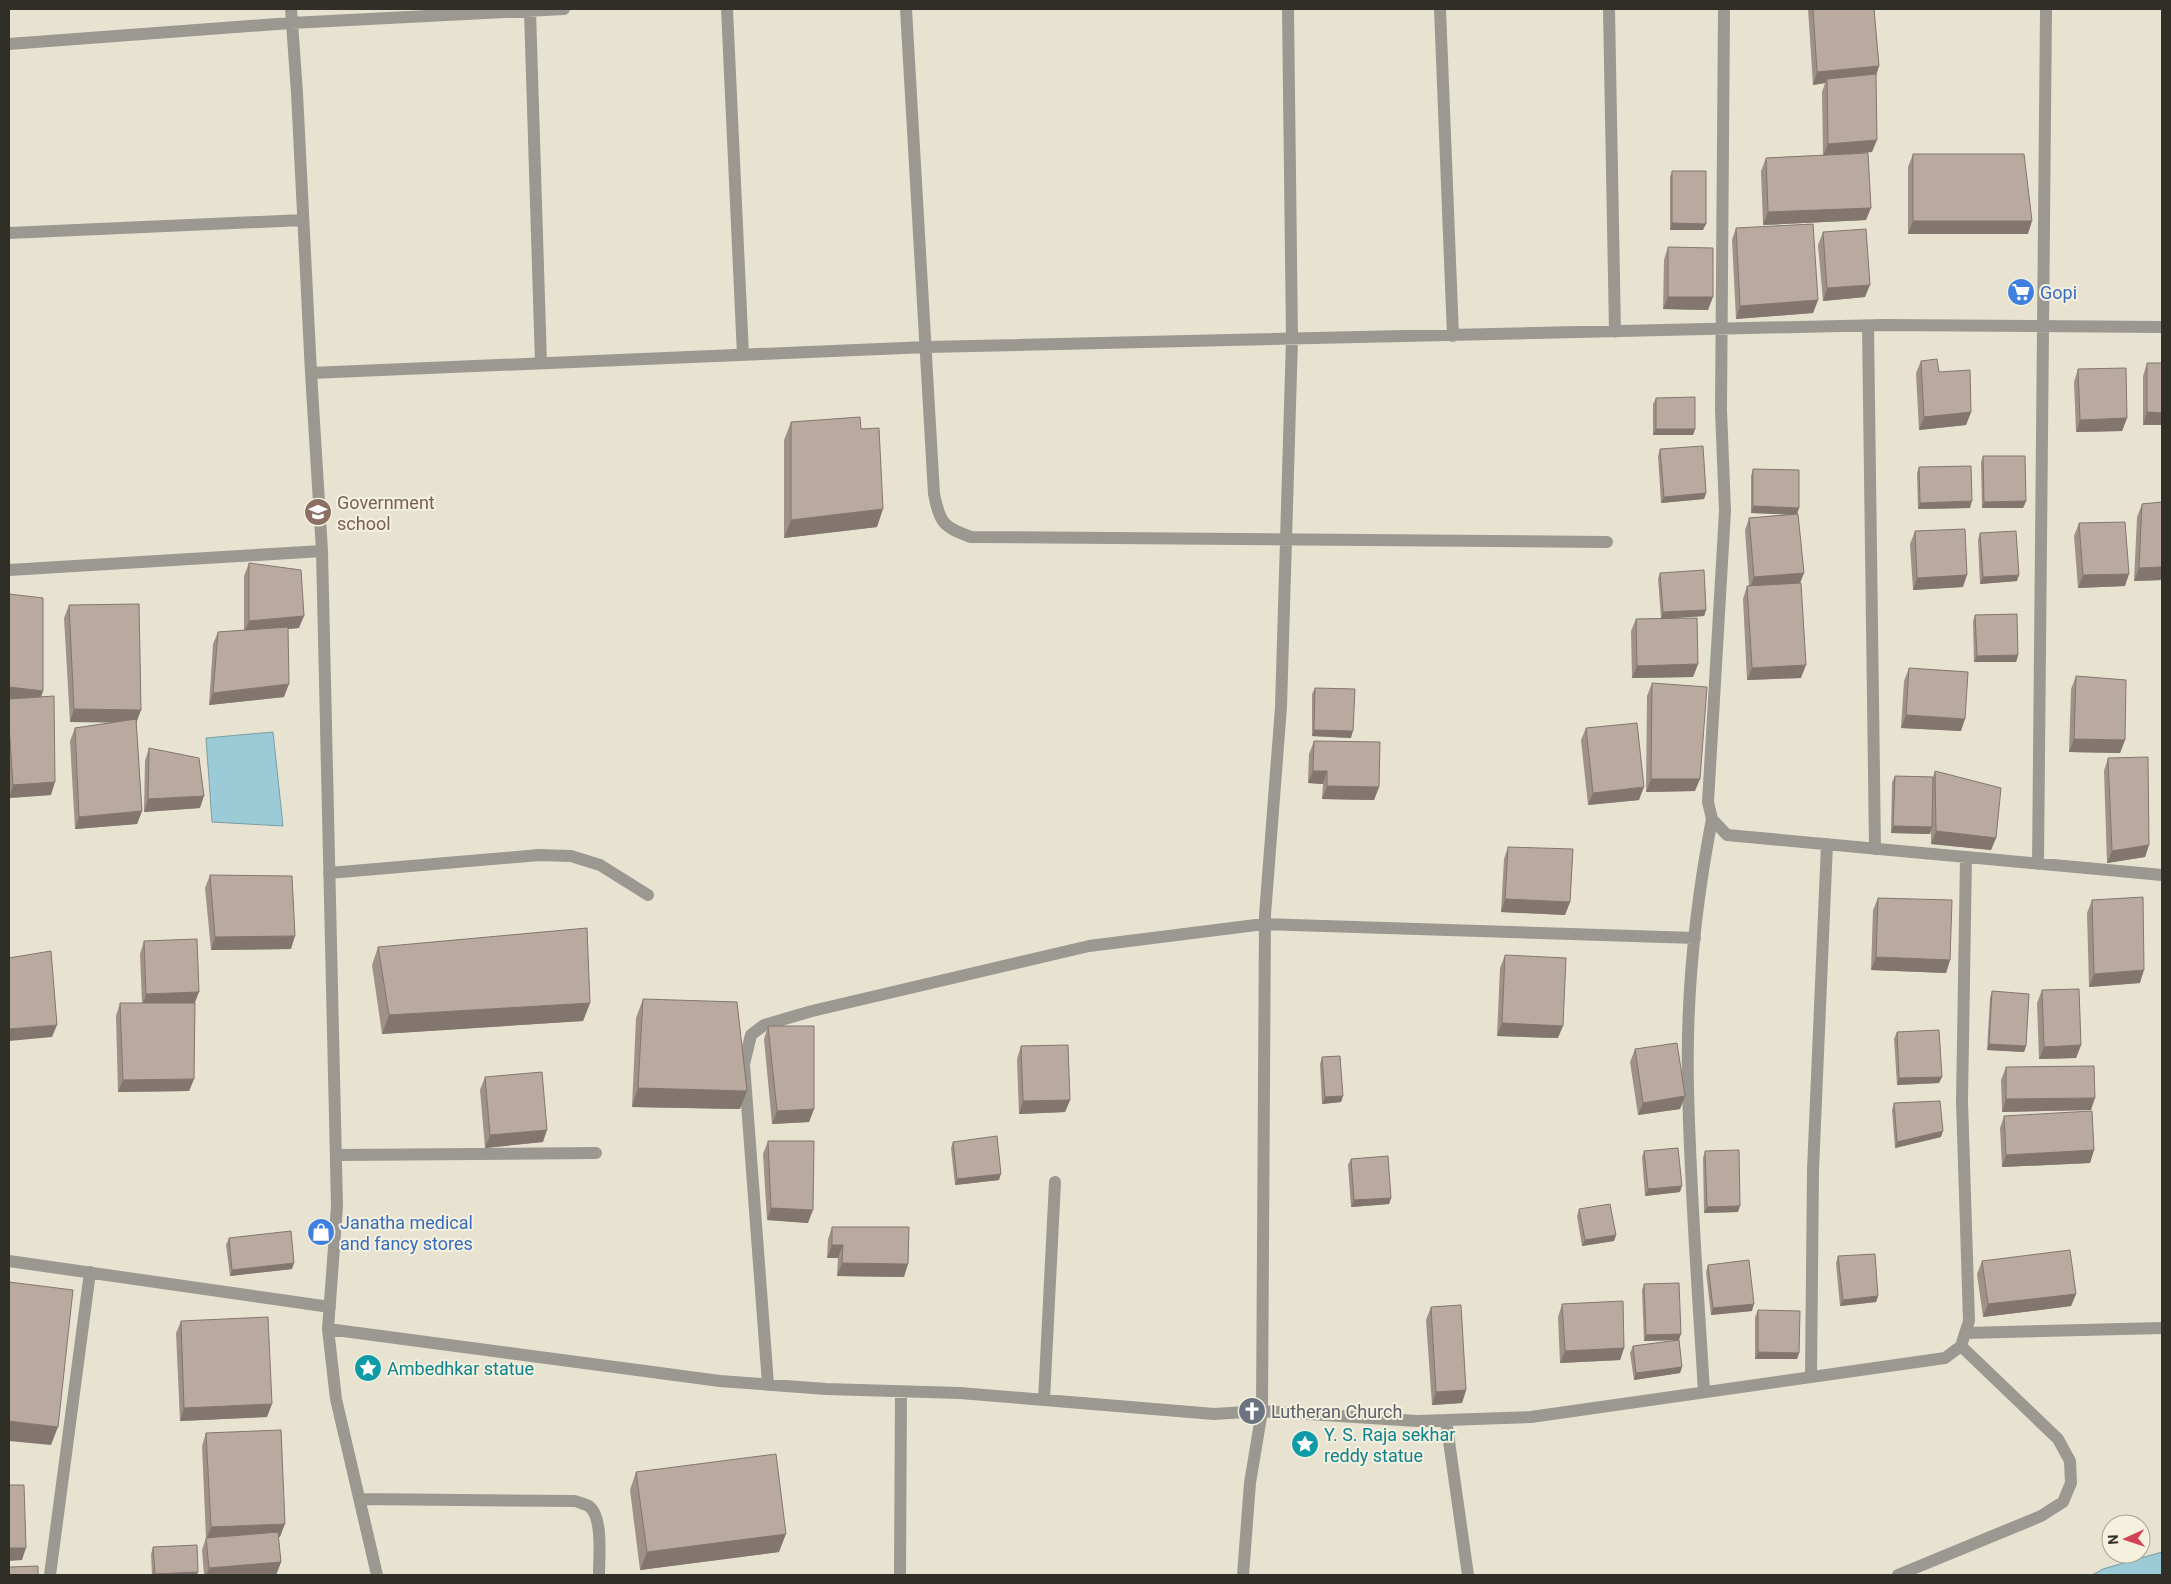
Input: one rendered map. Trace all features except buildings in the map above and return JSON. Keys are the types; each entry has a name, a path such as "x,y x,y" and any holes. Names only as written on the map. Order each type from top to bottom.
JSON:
{"street":[{"path":"291,9 310,373 322,550 337,1206 328,1329 336,1399 377,1575"},
{"path":"9,44 292,23 564,9"},
{"path":"728,9 743,355"},
{"path":"906,9 934,494 939,517 949,529 972,537 1607,542"},
{"path":"1244,1575 1250,1483 1262,1411 1264,924 1281,707 1292,339 1288,9"},
{"path":"1440,9 1453,336"},
{"path":"1609,9 1615,332"},
{"path":"1704,1392 1688,1085 1691,982 1701,878 1712,819 1708,802 1724,511 1721,410 1724,9"},
{"path":"2038,864 2046,9"},
{"path":"530,10 541,363"},
{"path":"9,233 303,220"},
{"path":"1868,326 1875,849"},
{"path":"310,373 926,347 1868,326 2162,327"},
{"path":"9,570 322,550"},
{"path":"1712,819 1727,835 2162,875"},
{"path":"1811,1376 1813,1170 1827,844"},
{"path":"329,873 539,855 571,856 600,865 648,895"},
{"path":"328,1329 720,1380 1044,1400 1214,1414 1262,1411 1418,1421 1532,1417 1944,1358 1961,1346 1969,1321 1962,1101 1966,857"},
{"path":"768,1384 744,1064 751,1035 764,1025 812,1011 1089,946 1264,924 1695,938"},
{"path":"336,1155 596,1154"},
{"path":"1044,1400 1055,1182"},
{"path":"9,1261 330,1307"},
{"path":"50,1575 90,1272"},
{"path":"1965,1332 2162,1328"},
{"path":"1898,1575 2040,1516 2063,1502 2071,1483 2070,1461 2058,1439 1961,1346"},
{"path":"900,1575 901,1392"},
{"path":"1446,1420 1468,1575"},
{"path":"360,1499 575,1501 588,1505 596,1514 598,1524 599,1575"}],"water":[{"path":"273,732 283,826 212,822 206,738"},
{"path":"2162,1552 2162,1575 2092,1575 2103,1569 2120,1564 2151,1564 2151,1555"}],"place":[{"name":"Gopi","path":"2021,292"},
{"name":"Government school","path":"318,512"},
{"name":"Janatha medical and fancy stores","path":"321,1232"},
{"name":"Ambedhkar statue","path":"368,1368"},
{"name":"Lutheran Church","path":"1252,1411"},
{"name":"Y. S. Raja sekhar reddy statue","path":"1305,1444"}]}
